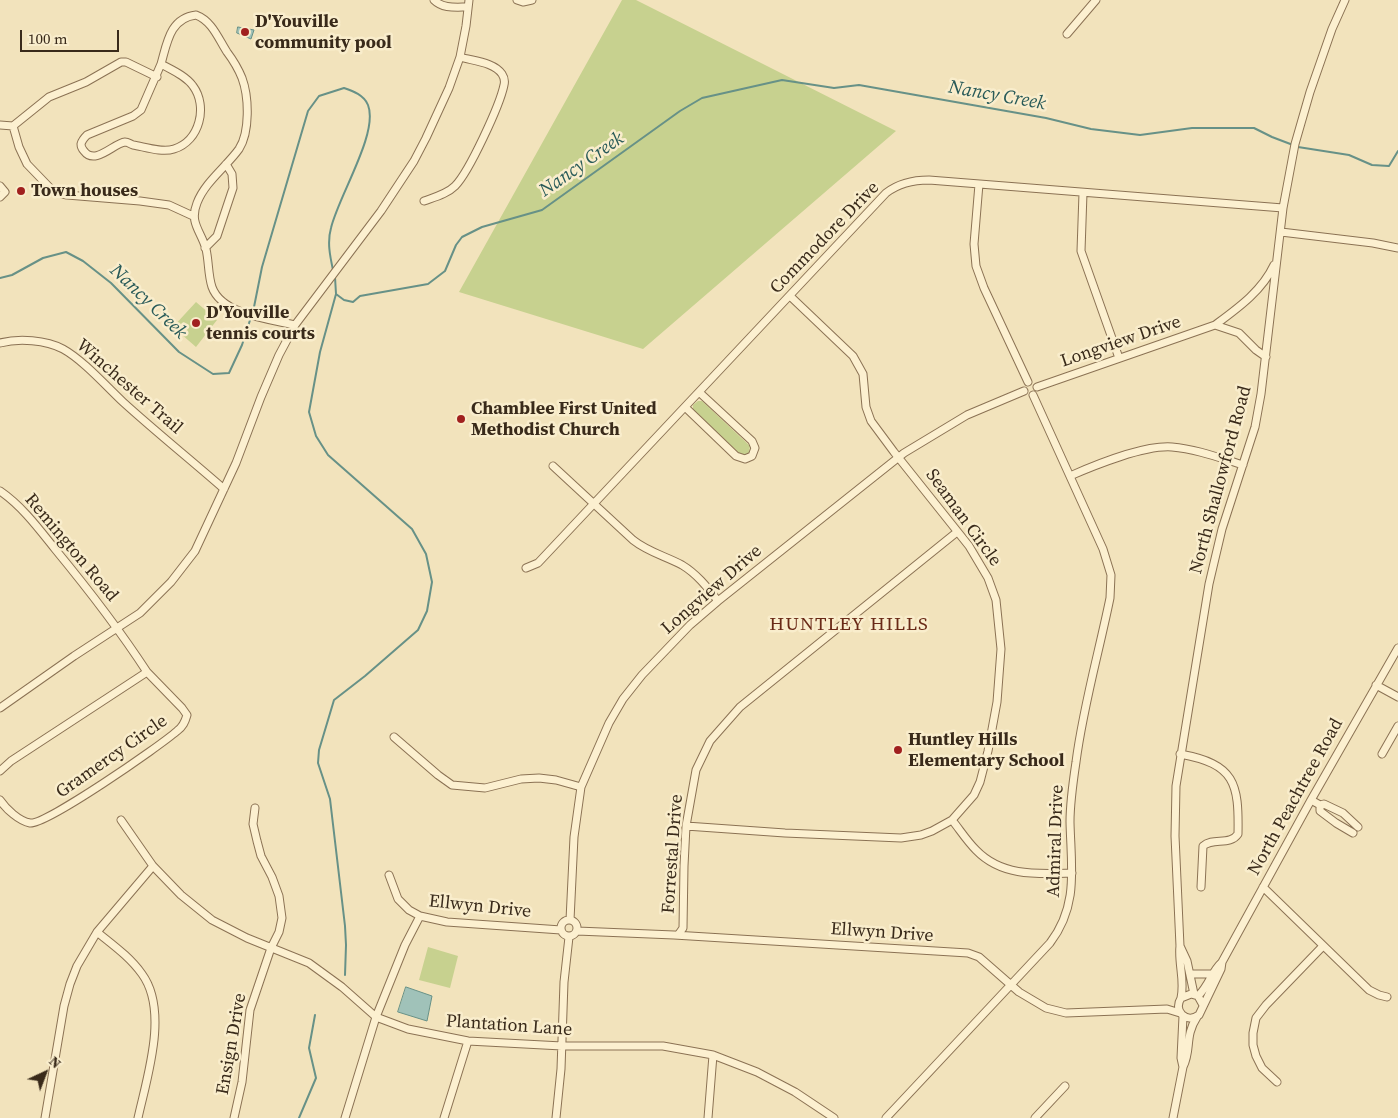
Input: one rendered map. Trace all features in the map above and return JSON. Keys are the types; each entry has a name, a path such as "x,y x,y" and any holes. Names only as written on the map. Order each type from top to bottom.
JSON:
{"street":[{"path":"0,708 140,613 172,582 195,551 236,463 279,355 295,325 386,204 420,150 449,88 460,57 468,4 446,6 434,0"},
{"path":"517,0 524,2 532,0"},
{"path":"1066,34 1096,0"},
{"name":"North Shallowford Road","path":"1180,999 1184,984 1179,957 1175,809 1180,754 1210,576 1222,528 1255,426 1266,357 1283,208 1294,147 1310,92 1332,29 1345,0"},
{"path":"162,64 192,84 197,92 200,101 200,120 197,130 192,137 173,150 163,150 125,142 93,156 87,154 83,149 81,144 84,138 93,132 133,116 141,110 157,77 169,38 181,18 196,15 208,22 235,63 242,80 246,96 247,124 239,148 198,201 193,216 205,248 212,289 229,308 295,325"},
{"path":"424,201 443,194 457,185 484,135 504,86 503,76 497,69 460,57"},
{"path":"0,125 13,126 49,97 86,82 121,62 126,62 157,77"},
{"path":"13,126 19,147 28,164 54,192 67,195 168,205 193,216"},
{"path":"205,248 217,236 233,188 232,174 226,164"},
{"name":"Commodore Drive","path":"526,568 538,563 890,190 900,184 916,180 1283,208"},
{"path":"979,184 974,244 976,266 984,288 1028,382"},
{"path":"0,186 5,192 0,197"},
{"path":"1083,192 1081,252 1119,358"},
{"path":"1280,232 1373,243 1398,248"},
{"name":"Longview Drive","path":"1037,387 1215,324 1238,308 1255,292 1270,274 1276,260"},
{"name":"Seaman Circle","path":"686,826 784,833 901,838 932,832 952,820 974,795 982,776 997,702 1001,649 993,588 979,562 958,532 879,433 868,414 865,401 865,382 856,361 790,296"},
{"path":"1215,324 1239,333 1266,357"},
{"name":"Winchester Trail","path":"0,342 24,340 63,349 224,489"},
{"path":"1028,382 1032,382 1037,387 1033,395 1029,395 1024,391 1024,385 1028,382"},
{"name":"Longview Drive","path":"570,920 574,838 581,787 609,723 642,675 690,625 718,600 898,458 967,415 1024,391"},
{"path":"685,407 736,456 745,460 752,456 755,448 752,441 699,392"},
{"name":"Admiral Drive","path":"886,1118 1050,943 1064,921 1070,904 1072,873 1070,812 1076,761 1111,587 1109,566 1103,549 1033,395"},
{"path":"1070,476 1140,451 1162,447 1187,450 1243,465"},
{"path":"553,466 593,505 639,545 690,570 718,600"},
{"name":"Remington Road","path":"0,491 33,522 118,627"},
{"name":"Forrestal Drive","path":"678,935 683,928 686,826 692,787 702,755 716,734 740,706 958,532"},
{"name":"Gramercy Circle","path":"0,800 18,818 31,825 36,823 59,812 99,786 177,732 185,723 188,718 187,715 147,672 118,627"},
{"name":"North Peachtree Road","path":"1196,995 1206,988 1222,962 1376,684 1398,648"},
{"path":"0,771 11,761 147,672"},
{"path":"1376,684 1398,698"},
{"path":"1382,754 1397,729"},
{"path":"394,738 452,785 485,788 521,779 540,778 581,787"},
{"path":"1180,754 1213,762 1219,766 1229,778 1237,796 1238,834 1236,838 1207,842 1202,846 1201,887"},
{"path":"1311,800 1343,813 1356,830 1336,823 1320,810 1320,805"},
{"name":"Ensign Drive","path":"234,1118 242,1082 250,1010 271,948 279,932 282,907 277,890 261,856 253,824 255,808"},
{"name":"Plantation Lane","path":"121,820 153,866 181,895 212,920 247,938 309,963 342,987 376,1016 408,1029 468,1041 562,1046 663,1046 713,1055 758,1072 795,1092 834,1118"},
{"path":"952,820 977,850 998,865 1013,871 1028,873 1072,873"},
{"path":"45,1118 64,1006 77,966 97,932 153,866"},
{"name":"Ellwyn Drive","path":"389,875 398,899 409,910 420,916 447,922 561,930"},
{"path":"1263,887 1369,990 1388,997"},
{"path":"345,1118 376,1016 405,945 420,916"},
{"path":"570,920 575,923 577,931 569,937 564,935 561,930 563,923 570,920"},
{"name":"Ellwyn Drive","path":"577,931 678,935 968,953 979,957 1028,998 1046,1008 1066,1013 1167,1009 1181,1014"},
{"path":"97,932 128,957 144,976 152,995 155,1032 138,1118"},
{"path":"556,1118 561,1069 564,982 569,937"},
{"name":"North Shallowford Road","path":"1180,946 1184,952 1196,995"},
{"path":"1277,1082 1262,1068 1256,1056 1253,1045 1256,1018 1266,1005 1323,946"},
{"name":"North Peachtree Road","path":"1172,1118 1183,1067 1188,1054 1190,1028 1210,994 1222,969 1222,962"},
{"path":"1190,974 1213,974"},
{"path":"1167,1009 1187,994 1196,995 1203,1005"},
{"name":"North Peachtree Road","path":"1180,999 1178,1005 1181,1014 1181,1058 1183,1067"},
{"path":"1181,1014 1189,1019 1197,1017"},
{"path":"444,1118 468,1041"},
{"path":"708,1118 713,1055"},
{"path":"1035,1118 1065,1086"}],"green space":[{"path":"622,0 636,0 896,131 643,349 459,292"},
{"name":"D'Youville tennis courts","path":"196,302 217,320 196,347 173,327"},
{"path":"698,401 702,401 750,446 749,453 744,456 741,455 693,410 693,405"},
{"path":"428,947 458,956 450,988 419,980"}],"water":[{"name":"D'Youville community pool","path":"238,27 254,30 251,39 237,33"},
{"path":"406,987 432,996 427,1021 398,1012"}],"waterway":[{"name":"Nancy Creek","path":"336,294 344,300 353,302 360,296 428,284 445,271 456,245 462,237 482,227 542,210 680,111 702,98 782,80 834,88 859,85 1046,118 1091,129 1140,135 1192,128 1254,128 1293,145"},
{"name":"Nancy Creek","path":"253,312 262,267 308,111 319,96 344,88 364,99 368,105 370,117 363,148 331,228 329,244 333,270"},
{"name":"Nancy Creek","path":"1298,147 1349,155 1372,165 1389,166 1398,151"},
{"name":"Nancy Creek","path":"0,278 12,275 43,258 66,252 83,261 111,283 179,352 213,374 229,373 242,345 251,317"},
{"path":"335,277 336,294 320,352 309,412 316,436 328,455 412,529 426,554 432,582 427,611 418,630 334,700 319,750 318,763 330,799 345,926 345,975"},
{"path":"299,1118 316,1078 309,1048 315,1015"}],"place":[{"name":"D'Youville community pool","path":"245,32"},
{"name":"Town houses","path":"21,191"},
{"name":"D'Youville tennis courts","path":"196,323"},
{"name":"Chamblee First United Methodist Church","path":"461,419"},
{"name":"Huntley Hills Elementary School","path":"898,750"}],"district":[{"name":"HUNTLEY HILLS","path":"849,625"}]}
